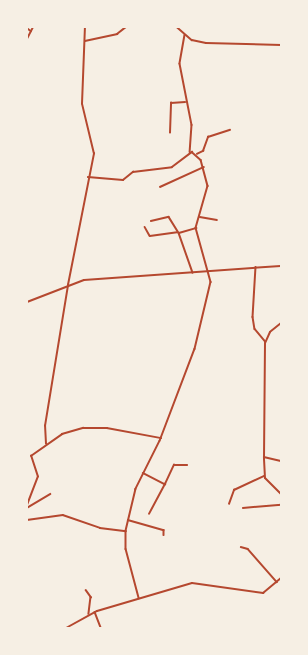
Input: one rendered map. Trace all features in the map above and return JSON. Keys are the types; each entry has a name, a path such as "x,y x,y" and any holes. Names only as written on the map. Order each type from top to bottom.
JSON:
{"street":[{"path":"27,39 33,27"},
{"path":"46,444 45,426 68,285 94,152 82,104 85,27"},
{"path":"84,41 118,34 126,27"},
{"path":"177,27 185,35 206,43 281,45"},
{"path":"27,28 31,31"},
{"path":"88,177 123,180 133,172 172,167 190,152 192,125 185,102 180,64 185,35"},
{"path":"170,133 171,103 185,102"},
{"path":"190,152 197,154 203,151 208,137 230,130"},
{"path":"139,598 126,549 126,530 128,520 143,473 161,438 195,349 210,271 196,228 208,191 204,167 197,154"},
{"path":"160,187 204,167"},
{"path":"151,221 169,217 178,232 193,273"},
{"path":"200,217 217,220"},
{"path":"145,227 150,236 196,228"},
{"path":"27,302 84,280 281,266"},
{"path":"256,267 252,317 265,341 264,476 281,494"},
{"path":"265,341 281,323"},
{"path":"27,505 28,497 38,477 31,456 46,444 82,428 161,438"},
{"path":"264,457 281,461"},
{"path":"149,514 174,465 187,465"},
{"path":"143,473 165,484"},
{"path":"229,504 234,490 264,476"},
{"path":"27,508 50,494"},
{"path":"243,508 281,505"},
{"path":"27,520 63,515 100,528 126,530"},
{"path":"128,520 164,530 164,535"},
{"path":"241,547 248,549 277,582"},
{"path":"66,628 89,614 139,598 196,583 265,593 281,578"},
{"path":"86,590 91,597 89,614"},
{"path":"95,612 101,628"}]}
